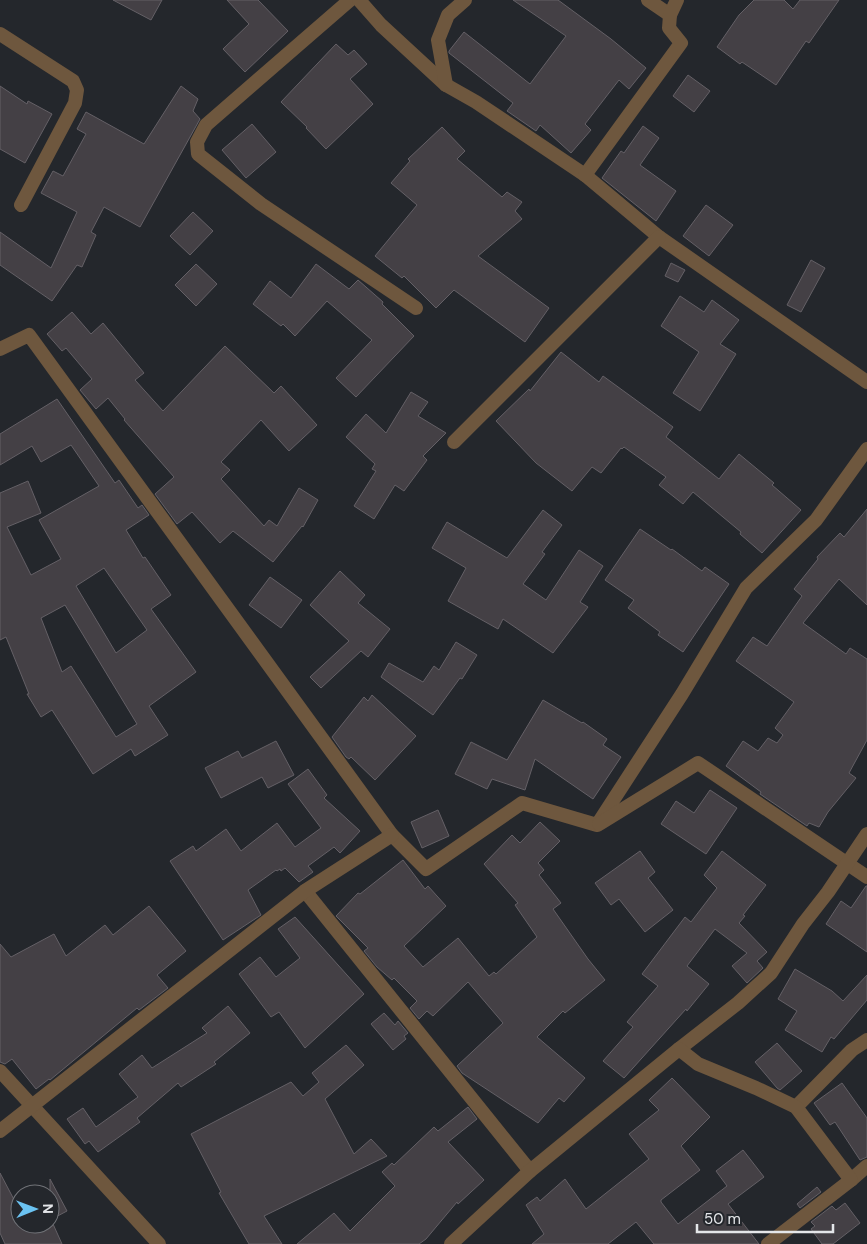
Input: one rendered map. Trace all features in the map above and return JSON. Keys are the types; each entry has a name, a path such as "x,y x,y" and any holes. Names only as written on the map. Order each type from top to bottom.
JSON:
{"street":[{"path":"350,0 206,125 197,142 198,154 261,204 416,308"},
{"path":"359,0 381,25 446,86 476,102 585,175 659,237 867,382"},
{"path":"446,86 438,40 448,15 464,0"},
{"path":"648,0 670,15"},
{"path":"585,175 681,43 670,28 670,15 677,0"},
{"path":"0,34 73,82 77,90 75,103 21,205"},
{"path":"454,442 659,237"},
{"path":"0,349 29,334 392,835 426,869 522,803 597,825 698,763 867,878"},
{"path":"597,825 682,694 746,588 816,520 867,449"},
{"path":"450,1244 530,1171 738,1003 771,973 802,924 828,892 867,834"},
{"path":"0,1131 306,891 392,835"},
{"path":"306,891 530,1171"},
{"path":"796,1107 852,1050 867,1040"},
{"path":"679,1049 698,1064 796,1107 852,1180"},
{"path":"0,1071 31,1107 159,1244"},
{"path":"768,1244 852,1180 867,1166"}],"building":[{"path":"113,0 162,0 151,20"},
{"path":"227,0 258,0 288,31 245,72 223,49 249,24"},
{"path":"513,0 558,0 611,39 646,68 629,89 619,80 585,124 591,130 571,153 540,125 536,131 507,111 513,103 449,53 464,32 530,84 566,36"},
{"path":"754,0 784,0 793,9 800,0 839,0 809,43 806,41 776,85 742,62 740,64 717,47 739,15"},
{"path":"336,44 348,55 354,50 367,64 350,79 373,104 326,149 281,102"},
{"path":"688,75 710,91 694,112 673,96"},
{"path":"0,86 27,104 28,101 52,114 25,163 0,149"},
{"path":"181,86 198,99 193,111 200,119 140,227 104,207 91,232 96,235 82,267 77,265 52,301 0,265 0,232 51,268 77,212 41,193 53,171 63,176 86,134 77,129 86,112 144,144"},
{"path":"252,124 276,152 246,178 222,150"},
{"path":"643,126 659,138 640,165 676,191 656,221 602,178 621,151 624,153"},
{"path":"442,127 465,151 457,159 502,197 507,192 522,202 515,211 522,219 478,256 549,308 525,342 454,290 436,308 404,276 402,278 375,256 417,205 391,183 410,161 408,159"},
{"path":"706,205 733,225 709,256 683,236"},
{"path":"193,212 213,231 190,255 170,236"},
{"path":"811,260 825,268 801,312 787,305"},
{"path":"671,263 685,270 678,282 665,276"},
{"path":"196,264 217,284 196,306 175,285"},
{"path":"316,264 349,289 358,280 383,302 382,304 414,336 356,397 336,378 372,340 327,301 295,336 283,324 281,326 253,304 270,281 291,298"},
{"path":"680,296 704,312 712,300 739,320 720,344 736,354 700,411 673,393 699,352 661,326"},
{"path":"72,312 91,334 103,323 144,373 135,380 163,411 225,346 274,393 281,386 317,425 289,451 261,420 221,462 230,470 221,479 264,526 269,520 277,526 299,488 318,500 303,527 273,562 233,531 220,543 192,512 177,524 155,494 174,477 124,420 108,398 96,409 80,390 92,379 66,348 62,351 47,334"},
{"path":"561,352 599,382 603,376 673,427 666,437 719,479 739,454 774,483 772,485 801,510 762,553 740,534 741,532 693,492 683,504 659,485 666,477 624,447 621,448 601,473 592,467 572,491 536,463 496,421 529,389 530,391"},
{"path":"411,392 428,402 418,416 446,433 423,456 427,460 404,491 395,485 374,519 354,506 376,471 372,469 375,464 346,437 366,414 386,433"},
{"path":"57,399 115,483 119,480 138,508 142,505 149,515 126,530 143,558 145,557 171,595 151,609 196,672 149,706 168,735 135,756 131,749 93,774 52,710 41,717 27,694 29,694 6,637 0,640 0,493 28,481 41,513 7,527 31,575 61,559 39,520 99,486 71,445 41,462 32,446 0,465 0,434","holes":["104,568 147,630 116,653 76,586","65,605 137,724 116,737 71,666 62,672 41,618"]},
{"path":"867,509 867,605 839,579 803,623 846,654 850,648 867,659 867,740 849,773 856,778 828,812 819,827 809,823 807,826 760,794 761,792 726,766 743,741 758,751 768,738 777,743 783,735 775,728 794,702 736,661 753,637 767,646 802,596 794,589 818,559 817,557 840,533 844,537"},
{"path":"543,510 562,525 542,552 545,554 523,584 546,600 579,550 603,566 580,602 588,607 553,653 503,619 498,629 448,601 466,568 432,548 447,522 507,558"},
{"path":"640,529 702,571 705,567 729,584 683,652 658,635 660,632 628,608 634,600 605,580"},
{"path":"340,571 365,595 358,603 390,629 368,657 361,651 321,688 310,677 349,641 310,605"},
{"path":"270,577 302,600 281,628 249,605"},
{"path":"456,642 477,655 462,679 460,678 433,715 381,677 389,663 423,682 434,666 439,670"},
{"path":"372,695 416,736 375,780 351,757 349,759 346,757 332,737 364,697 368,701"},
{"path":"543,700 583,722 607,739 603,745 621,757 593,799 535,759 525,790 492,779 487,789 455,774 471,742 507,760"},
{"path":"276,741 294,775 268,788 262,777 221,798 205,768 238,751 242,758"},
{"path":"308,769 327,795 324,798 360,831 340,853 334,847 308,866 313,872 299,882 285,868 281,871 280,869 276,870 248,890 261,915 223,940 170,861 193,846 196,851 226,829 241,851 277,823 295,847 321,828 288,784"},
{"path":"710,790 737,808 706,854 661,824 676,801 694,813"},
{"path":"438,810 449,836 422,848 411,822"},
{"path":"540,822 560,841 538,863 544,870 539,875 561,903 553,909 605,980 565,1013 563,1011 537,1037 585,1078 564,1102 559,1098 538,1123 462,1073 457,1066 503,1023 468,982 433,1016 427,1011 419,1019 410,1008 417,1001 394,978 392,980 377,967 364,951 368,948 336,916 358,893 360,894 403,860 425,889 428,886 446,906 404,946 423,967 458,938 489,976 494,972 496,974 537,937 515,905 518,903 484,864 512,835 520,843"},
{"path":"640,851 655,872 648,878 673,910 645,932 619,899 611,905 595,883"},
{"path":"722,851 766,885 739,923 767,952 757,961 763,968 747,983 732,966 747,953 715,929 687,966 709,984 687,1011 686,1009 624,1078 603,1061 633,1027 627,1022 658,986 642,974 685,917 691,922 717,888 704,875"},
{"path":"866,886 867,952 826,924 841,901 851,908"},
{"path":"149,906 186,951 157,975 168,988 139,1010 137,1008 50,1080 36,1089 12,1059 5,1064 0,1062 0,944 11,957 54,934 66,956 105,925 113,935"},
{"path":"295,917 364,994 305,1048 279,1012 271,1017 239,974 260,957 276,977 300,958 278,929"},
{"path":"795,969 832,991 843,1001 867,975 867,1000 834,1039 831,1037 822,1052 785,1030 797,1011 778,999"},
{"path":"228,1006 250,1033 214,1062 216,1064 181,1087 178,1083 137,1118 140,1122 98,1152 89,1141 85,1144 67,1119 83,1108 96,1127 138,1097 119,1074 142,1055 152,1068 207,1033 202,1028"},
{"path":"384,1013 395,1025 398,1021 408,1033 404,1036 406,1039 393,1050 371,1024"},
{"path":"777,1043 802,1071 780,1090 755,1062"},
{"path":"346,1045 364,1065 325,1099 354,1154 371,1139 387,1156 264,1216 282,1244 249,1244 219,1193 221,1192 191,1134 291,1082 303,1096 319,1082 312,1073"},
{"path":"672,1078 710,1117 681,1146 700,1170 661,1200 661,1202 678,1224 727,1186 716,1171 743,1150 764,1177 728,1204 759,1244 654,1244 636,1222 608,1244 532,1244 544,1234 526,1205 537,1197 540,1201 565,1179 586,1209 649,1159 629,1134 659,1110 649,1100"},
{"path":"842,1083 867,1118 867,1157 860,1160 835,1122 830,1125 814,1103"},
{"path":"468,1107 477,1119 448,1142 484,1180 458,1204 457,1202 426,1239 419,1244 297,1244 334,1213 350,1231 395,1186 382,1172 392,1163 394,1165 434,1127 438,1131"},
{"path":"0,1173 10,1192 10,1234 58,1234 62,1244 5,1244 0,1233"},
{"path":"817,1187 821,1192 800,1208 797,1204"},
{"path":"60,1198 67,1211 60,1215"},
{"path":"845,1203 860,1223 833,1244 822,1244 811,1229 815,1226 811,1222 832,1206 836,1210"}]}
